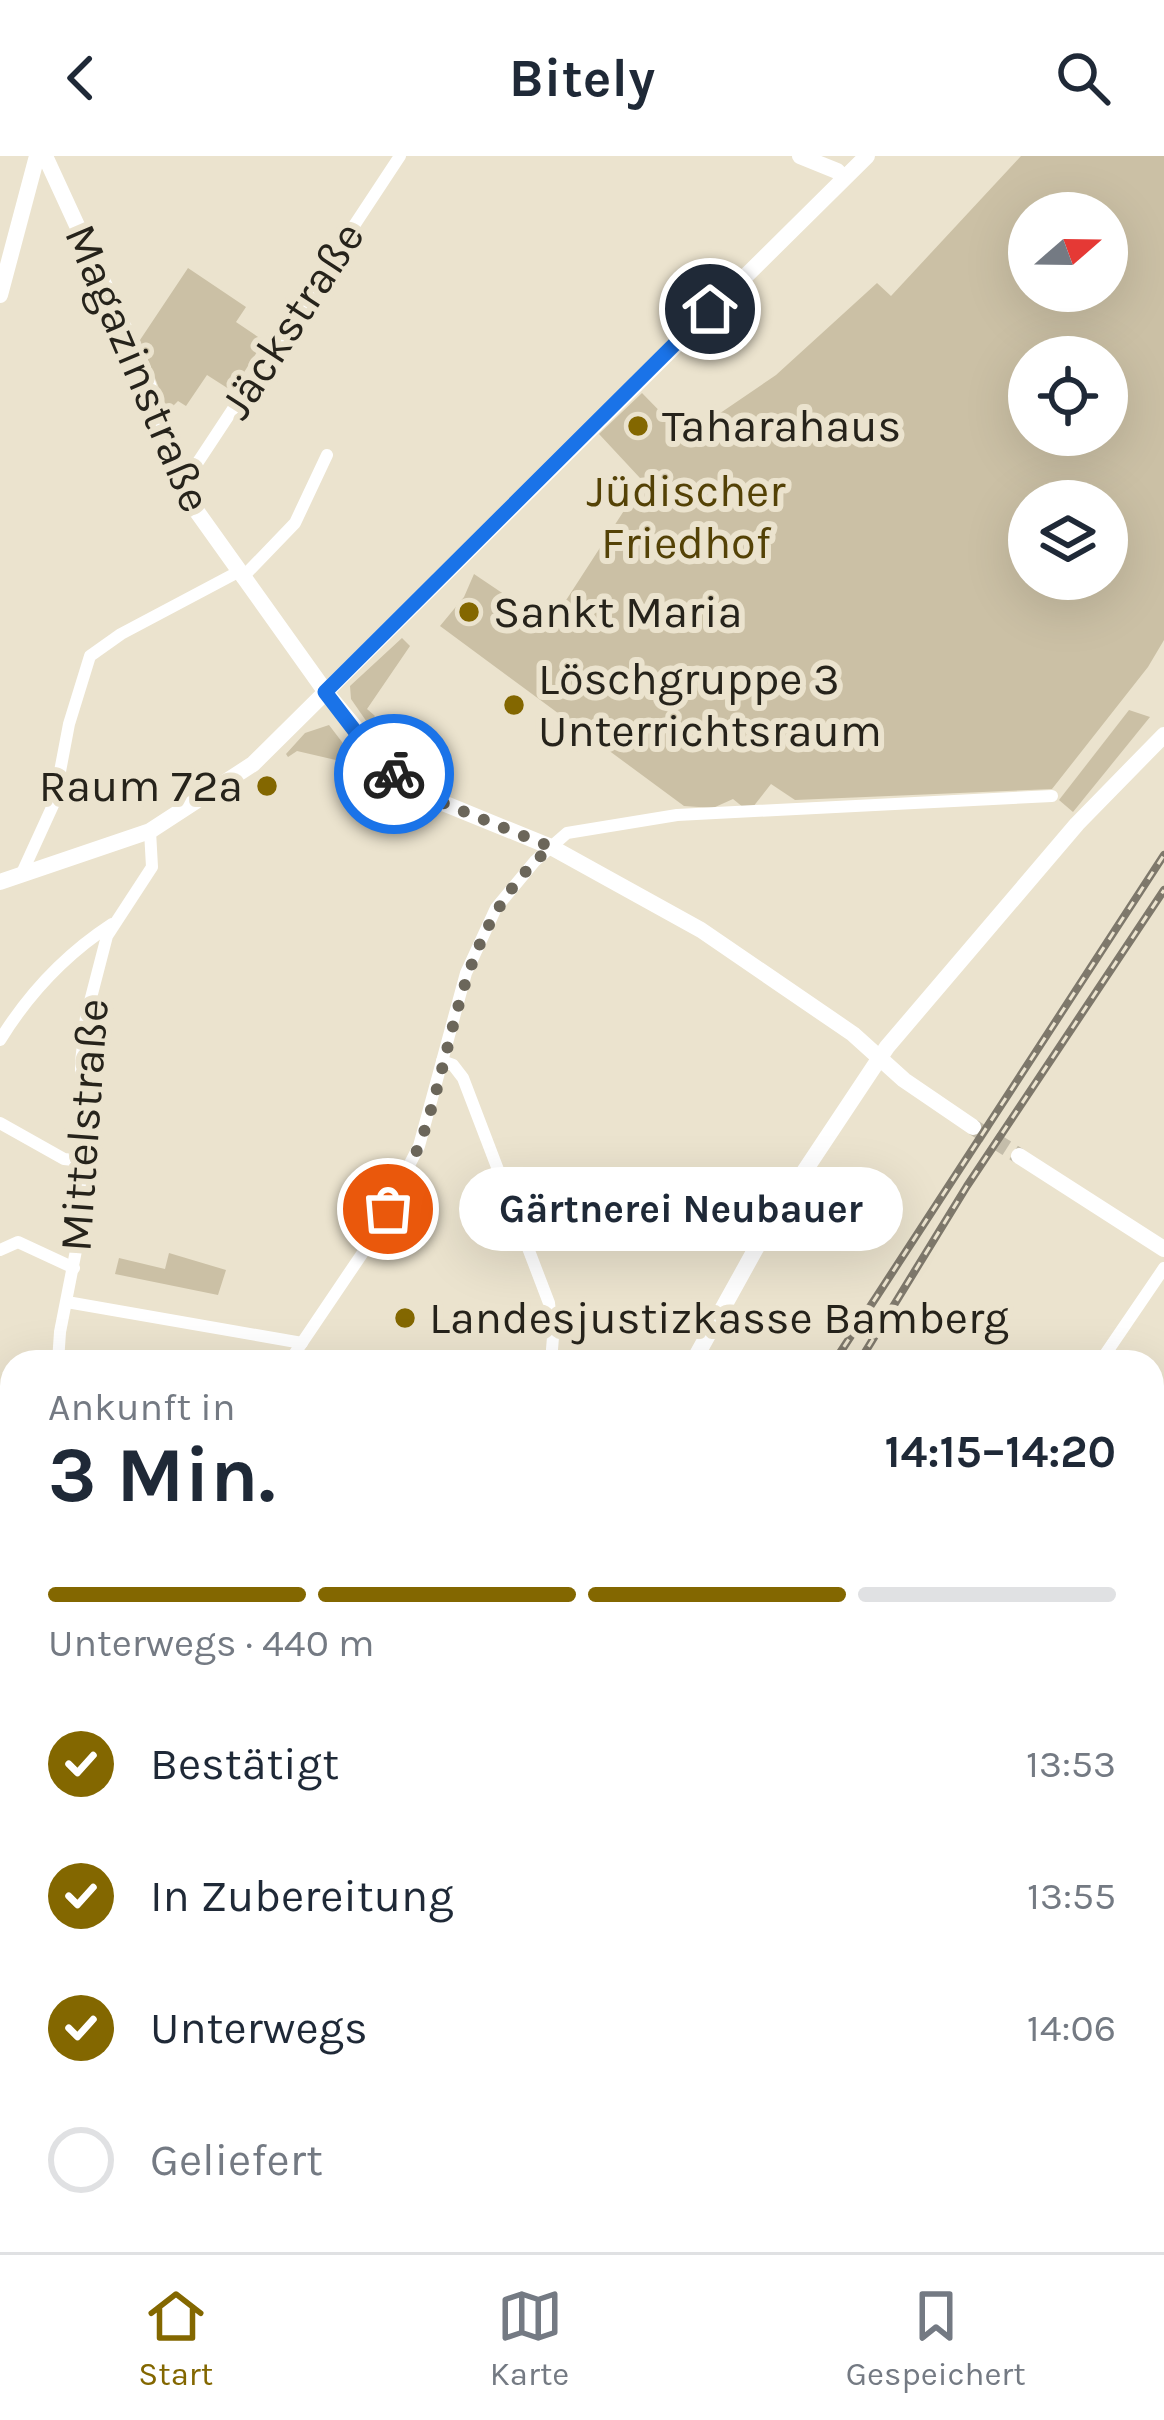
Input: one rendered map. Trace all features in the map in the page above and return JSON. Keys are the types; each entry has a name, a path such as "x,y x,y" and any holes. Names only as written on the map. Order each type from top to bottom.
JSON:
{"street":[{"path":"0,295 41,156"},
{"name":"Magazinstraße","path":"41,156 143,369 178,478 199,517 371,752 402,780 443,803 551,847 701,930 854,1035 904,1080 973,1127"},
{"name":"Jäckstraße","path":"178,478 198,462 400,156"},
{"path":"800,156 844,178"},
{"path":"0,882 150,831 243,772 867,156"},
{"path":"22,873 54,803 69,724 90,656 121,634 240,575 295,523 327,455"},
{"path":"700,1350 776,1214 880,1058 1077,824 1164,735"},
{"path":"297,1350 356,1265 422,1138 466,973 490,921 500,903 567,833 649,818 1052,796"},
{"name":"Mittelstraße","path":"60,1350 81,1225 82,1045 94,978 113,924 152,867 150,831"},
{"path":"0,1040 36,990 69,956 113,924"},
{"path":"442,1061 464,1078 546,1294 552,1318 551,1350"},
{"path":"0,1123 64,1160 82,1161"},
{"path":"1019,1156 1164,1249"},
{"path":"0,1250 18,1242 74,1268"},
{"path":"1108,1350 1164,1268"},
{"path":"67,1302 302,1343"}],"green space":[{"name":"Jüdischer Friedhof","path":"1021,156 1164,156 1164,640 1052,789 795,800 771,784 749,812 733,799 713,808 684,806 440,626 464,597 474,574 550,625 638,489 640,478 599,434 642,393 685,437 776,375 877,283 891,296"},
{"path":"188,268 246,307 236,322 264,341 232,391 207,375 186,406 178,401 168,411 140,340"},
{"path":"402,638 410,646 367,709 375,716 369,725 351,699 350,686"},
{"path":"1129,710 1150,717 1073,812 1059,800"},
{"path":"329,725 355,759 353,764 297,751 288,757 305,733"},
{"path":"169,1253 226,1270 218,1295 115,1274 119,1258 165,1269"}],"tunnel":[{"path":"973,1127 1019,1156"}],"railway":[{"path":"842,1350 1164,855"},
{"path":"866,1350 967,1186 1164,890"}],"way so far":[{"path":"388,1209 425,1129 466,973 500,903 551,847 443,803 394,774"}],"place":[{"name":"Taharahaus","path":"638,426"},
{"name":"Sankt Maria","path":"469,612"},
{"name":"Löschgruppe 3 Unterrichtsraum","path":"514,705"},
{"name":"Raum 72a","path":"267,786"},
{"name":"Gärtnerei Neubauer","path":"388,1209"},
{"name":"Landesjustizkasse Bamberg","path":"405,1318"}],"route":[{"path":"394,774 325,692 710,309"}]}
